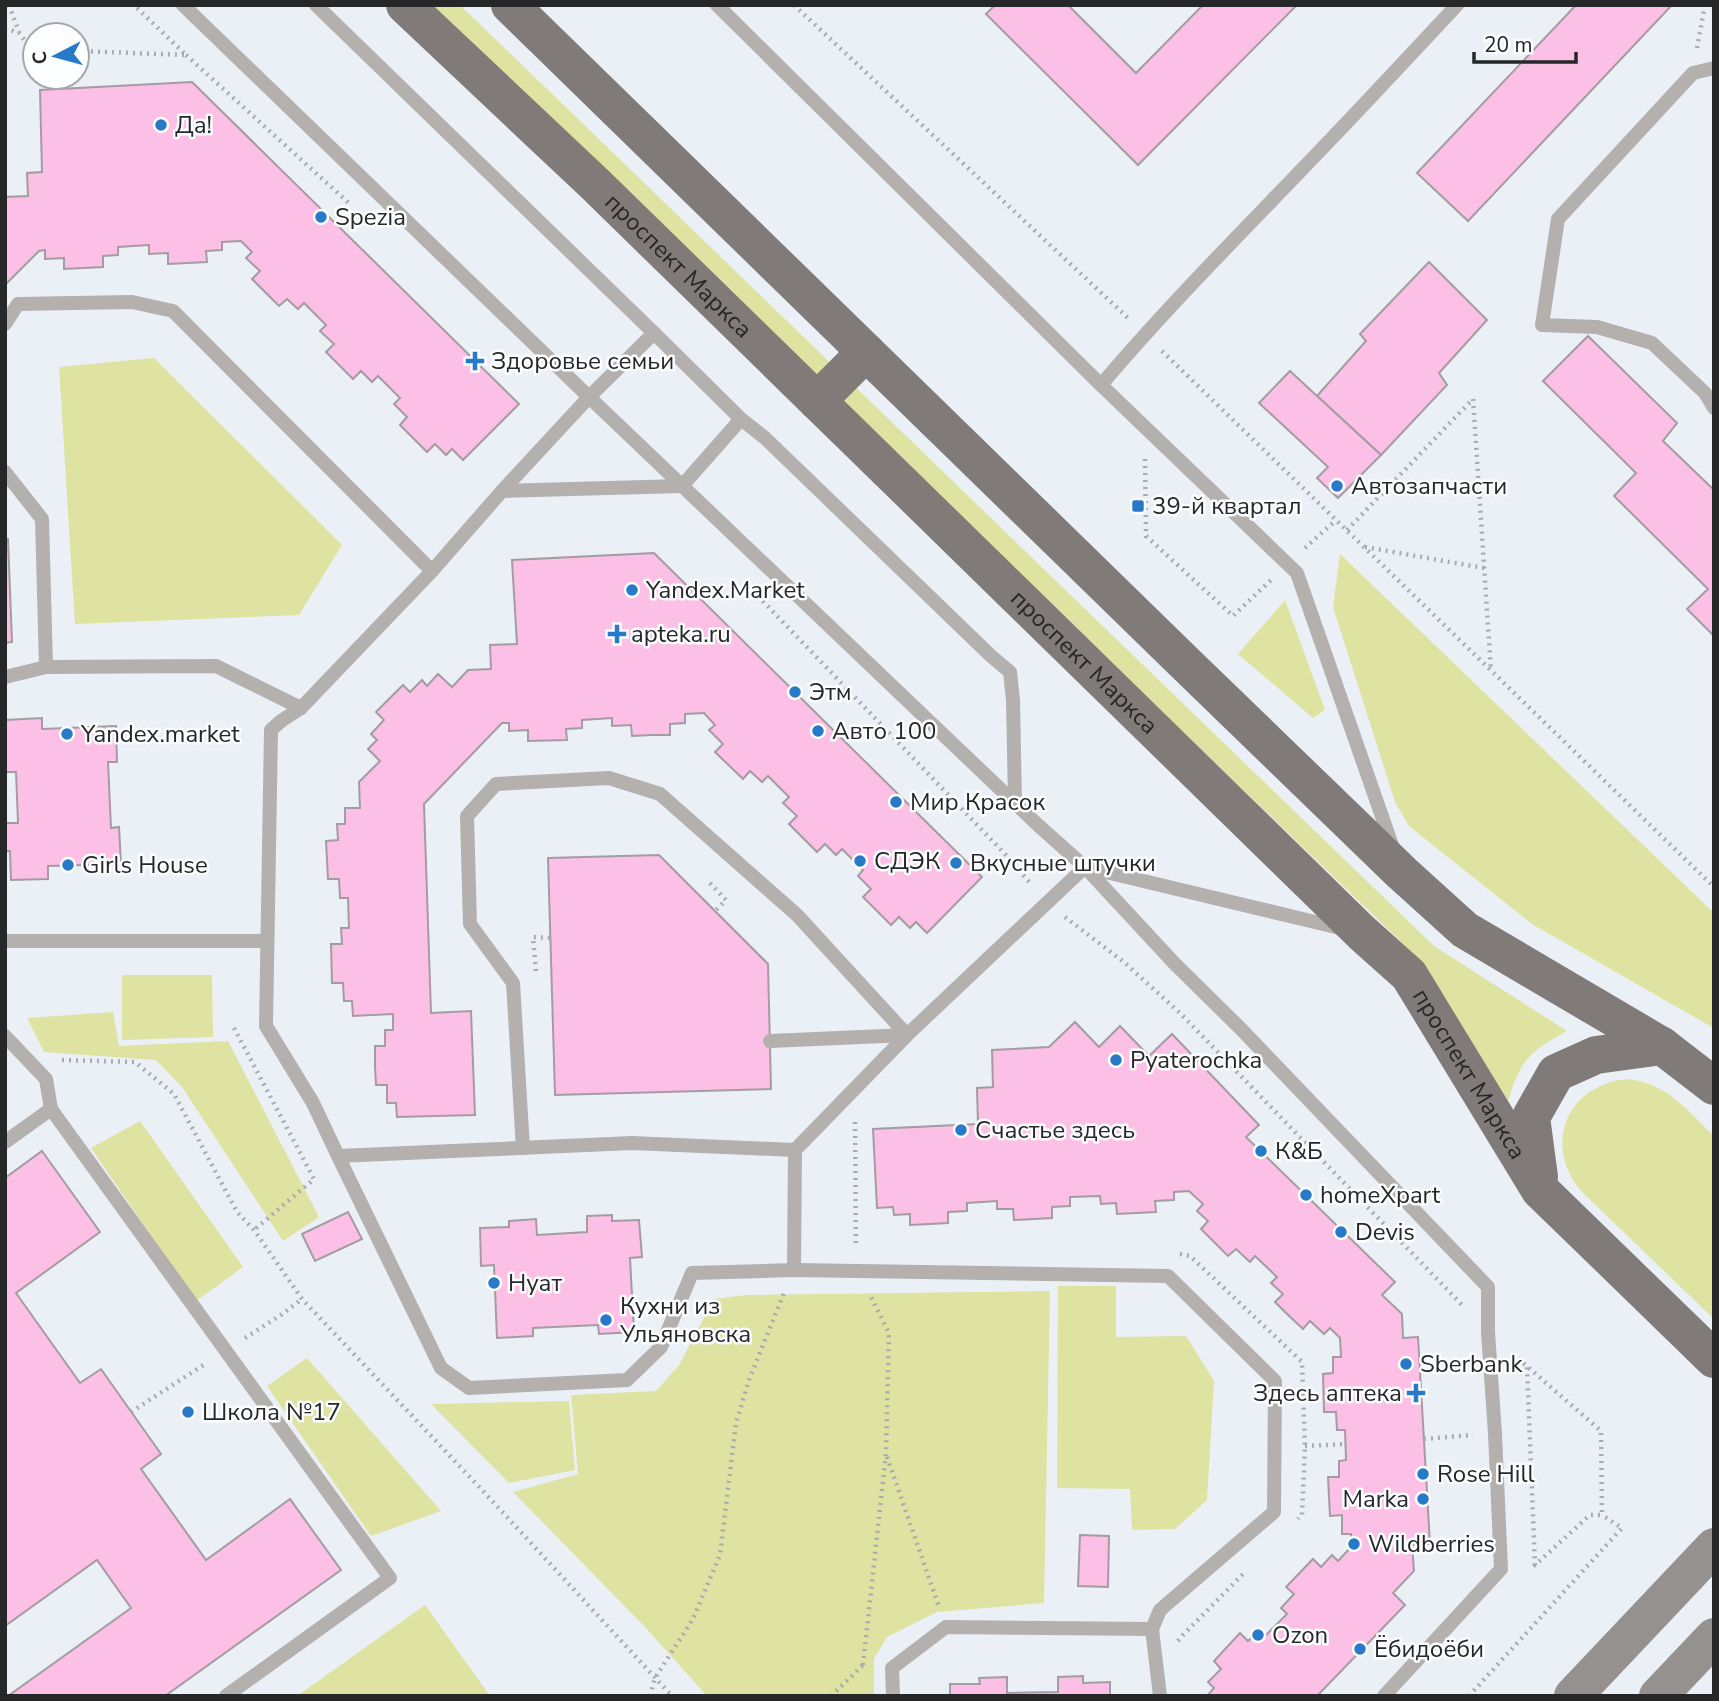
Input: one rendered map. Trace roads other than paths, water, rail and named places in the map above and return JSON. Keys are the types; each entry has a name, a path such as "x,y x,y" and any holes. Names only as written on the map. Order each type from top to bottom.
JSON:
{"main road":[{"name":"проспект Маркса","path":"405,5 595,184 1362,933 1409,975 1540,1190 1714,1359"},
{"path":"510,5 1402,873 1465,930 1662,1046 1714,1086"},
{"path":"817,401 866,352"},
{"path":"1540,1190 1531,1117 1556,1073 1596,1055 1662,1046"}],"street":[{"path":"1573,1696 1714,1547"},
{"path":"1658,1696 1714,1637"}],"lane":[{"path":"183,5 682,486 1085,867 1174,963 1241,1029 1488,1287 1488,1332 1502,1569 1384,1696"},
{"path":"316,5 741,419 765,438 982,648 1010,671 1015,802"},
{"path":"717,5 1101,385 1297,573 1402,873"},
{"path":"1101,385 1144,334 1457,5"},
{"path":"1714,68 1693,73 1558,219 1542,325 1597,327 1652,343 1705,393 1714,408"},
{"path":"5,324 18,304 132,302 173,312 432,571"},
{"path":"654,333 589,397 432,571 301,708 271,730 266,1026 313,1102 441,1368 469,1388 627,1380 661,1347 692,1273 794,1270 1168,1276 1275,1381 1274,1511 1160,1610 1152,1629 1160,1696"},
{"path":"502,491 682,486 741,419"},
{"path":"5,471 42,519 46,667"},
{"path":"5,677 46,667 216,666 301,708"},
{"path":"523,1147 513,983 470,924 467,816 496,784 609,778 660,794 797,915 907,1035"},
{"path":"1085,867 1362,933"},
{"path":"794,1270 795,1150 907,1035 1085,867"},
{"path":"5,941 267,941"},
{"path":"770,1041 907,1035"},
{"path":"5,1036 46,1079 51,1109 390,1578 226,1696"},
{"path":"5,1142 51,1109"},
{"path":"338,1156 632,1143 795,1150"},
{"path":"893,1696 892,1668 946,1627 1152,1629"}],"place":[{"name":"Да!","path":"161,125"},
{"name":"Spezia","path":"321,217"},
{"name":"Здоровье семьи","path":"475,361"},
{"name":"Автозапчасти","path":"1337,486"},
{"name":"39-й квартал","path":"1138,506"},
{"name":"Yandex.Market","path":"632,590"},
{"name":"apteka.ru","path":"617,634"},
{"name":"Этм","path":"795,692"},
{"name":"Авто 100","path":"818,731"},
{"name":"Yandex.market","path":"67,734"},
{"name":"Мир Красок","path":"896,802"},
{"name":"СДЭК","path":"860,861"},
{"name":"Вкусные штучки","path":"956,863"},
{"name":"Girls House","path":"68,865"},
{"name":"Pyaterochka","path":"1116,1060"},
{"name":"Счастье здесь","path":"961,1130"},
{"name":"К&Б","path":"1261,1151"},
{"name":"homeXpart","path":"1306,1195"},
{"name":"Devis","path":"1341,1232"},
{"name":"Нуат","path":"494,1283"},
{"name":"Кухни из Ульяновска","path":"606,1320"},
{"name":"Sberbank","path":"1406,1364"},
{"name":"Здесь аптека","path":"1416,1393"},
{"name":"Школа №17","path":"188,1412"},
{"name":"Rose Hill","path":"1423,1474"},
{"name":"Marka","path":"1423,1499"},
{"name":"Wildberries","path":"1354,1544"},
{"name":"Ozon","path":"1258,1635"},
{"name":"Ёбидоёби","path":"1360,1649"}]}
